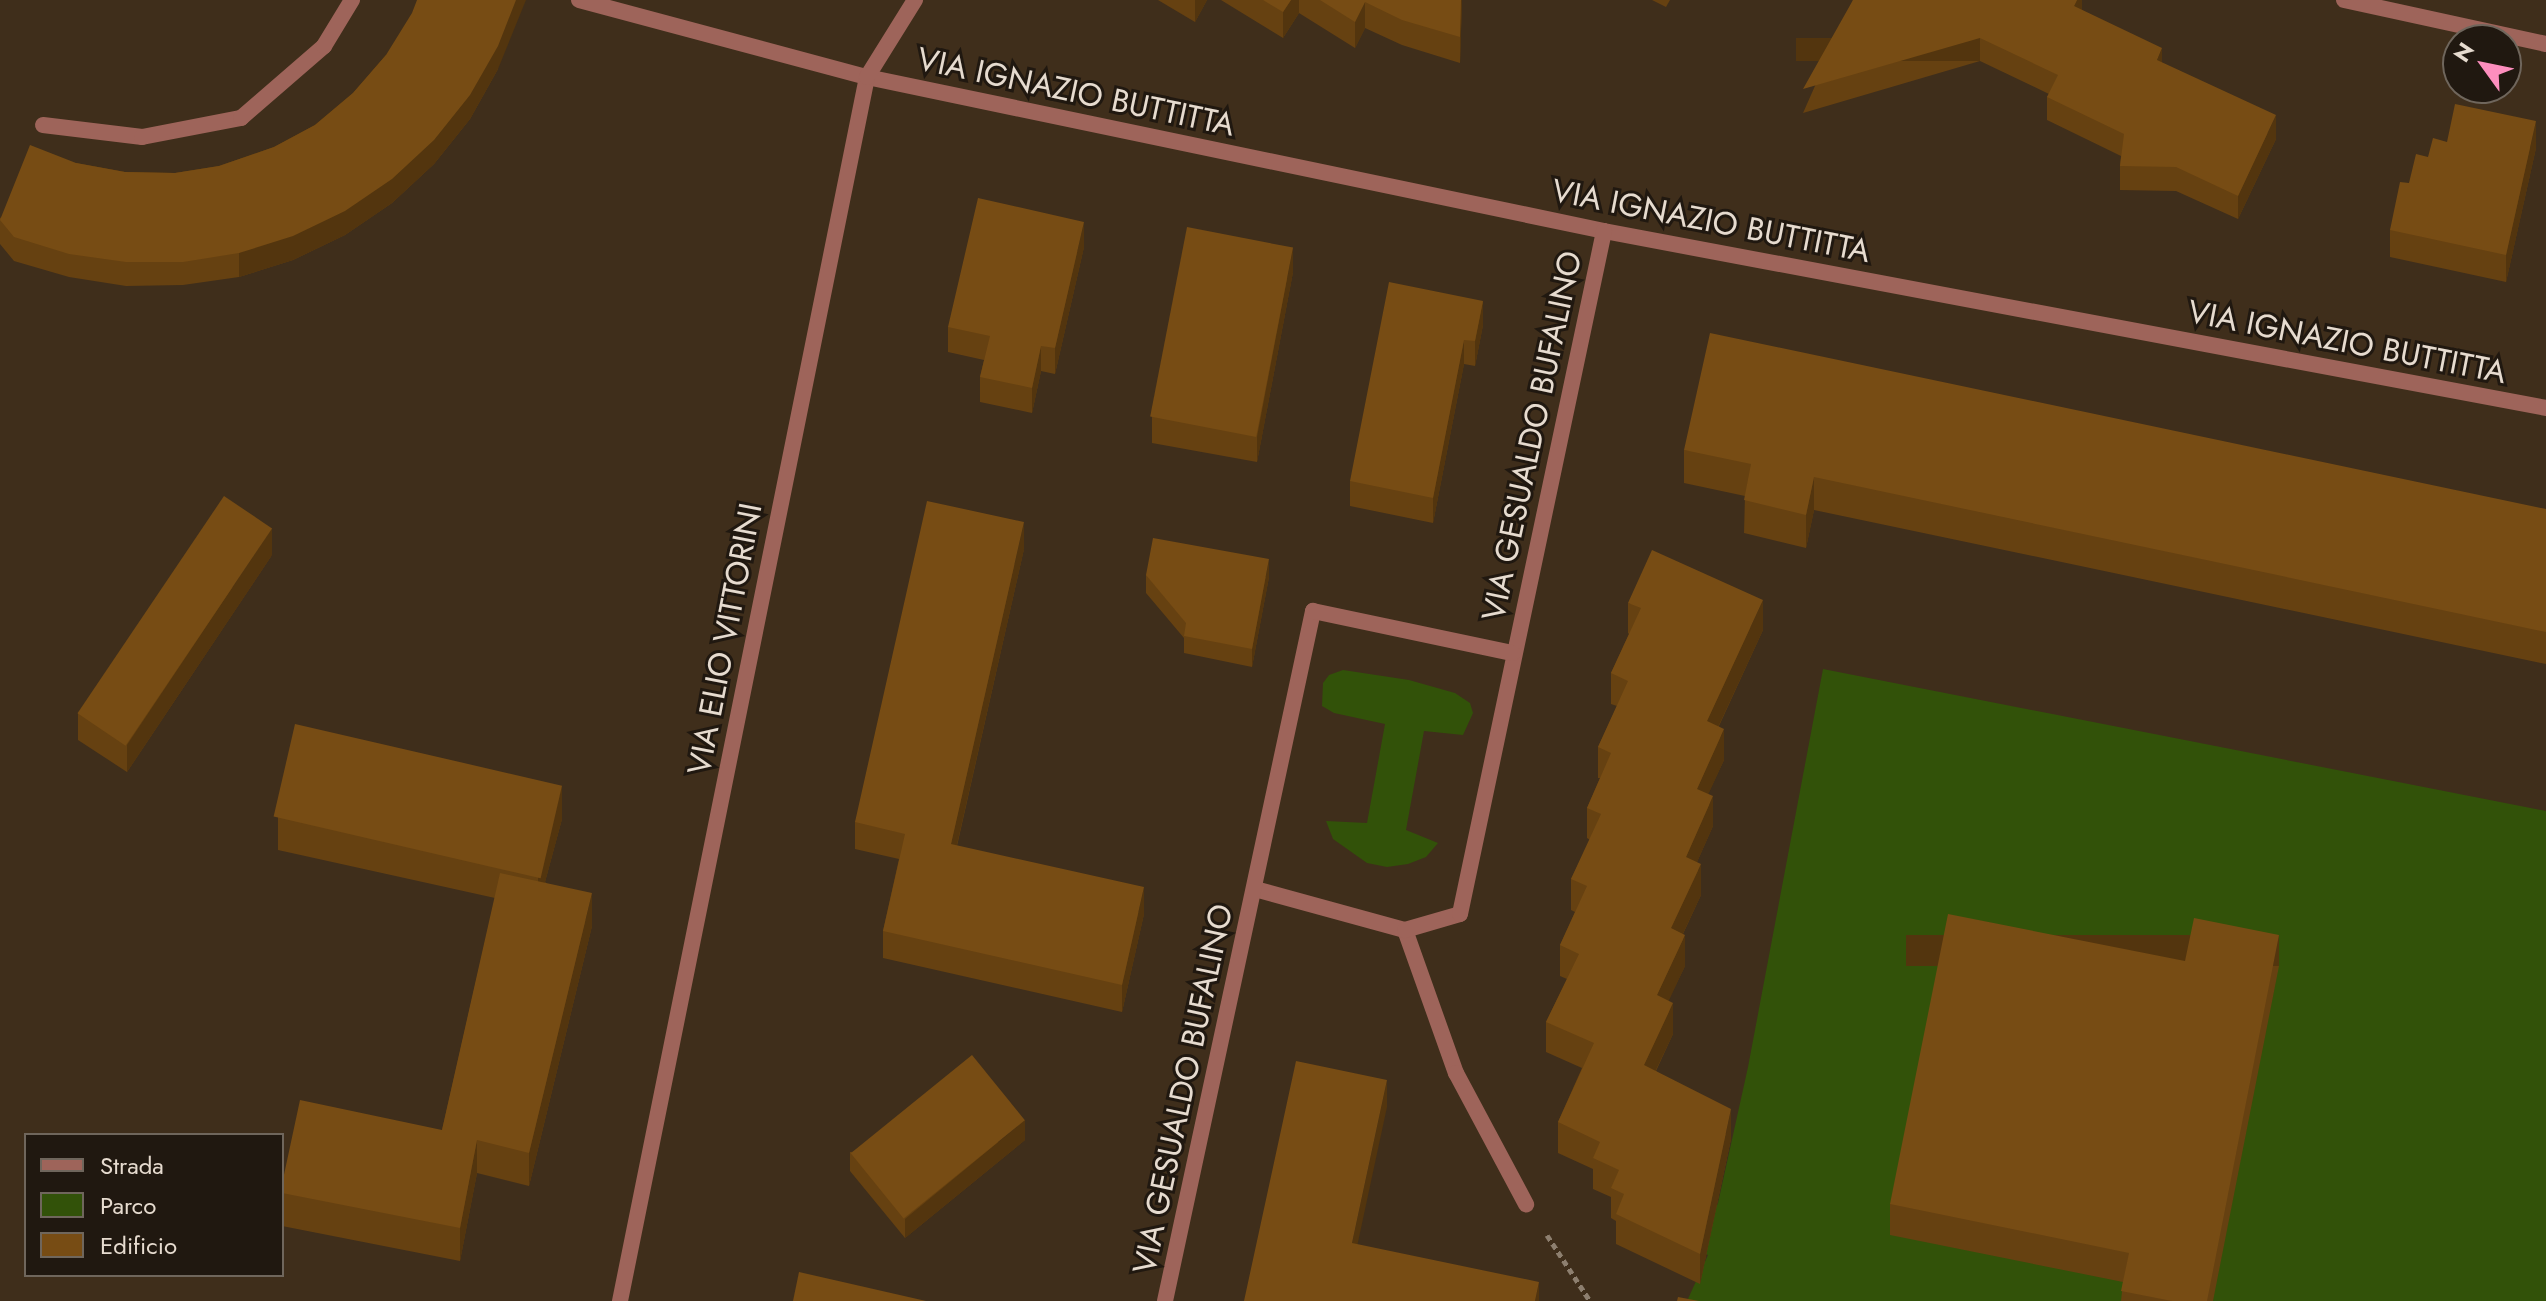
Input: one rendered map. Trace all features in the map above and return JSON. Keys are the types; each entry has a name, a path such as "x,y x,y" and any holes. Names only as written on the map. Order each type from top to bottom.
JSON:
{"street":[{"path":"43,125 142,137 241,118 324,46 352,0"},
{"name":"VIA IGNAZIO BUTTITTA","path":"579,0 867,77 1604,231 2546,408"},
{"name":"VIA ELIO VITTORINI","path":"620,1301 867,77 915,0"},
{"path":"2344,0 2546,44"},
{"name":"VIA GESUALDO BUFALINO","path":"1255,889 1405,930 1460,914 1604,231"},
{"name":"VIA GESUALDO BUFALINO","path":"1165,1301 1313,611 1513,653"},
{"path":"1405,930 1456,1073 1526,1204"}],"path":[{"path":"1526,1204 1590,1301"}],"green space":[{"path":"1823,669 2546,811 2546,1301 1687,1301 1708,1255 1696,1250 1718,1203 1748,1067"},
{"path":"1343,670 1409,680 1455,693 1470,703 1473,713 1463,735 1424,731 1406,830 1438,843 1426,857 1408,864 1387,867 1367,863 1333,839 1326,821 1367,823 1385,724 1334,713 1322,706 1323,683 1329,675"}],"building":[{"path":"417,0 516,0 498,46 470,95 434,140 392,179 345,211 293,236 239,253 183,262 126,262 69,254 14,237 0,220 30,145 76,163 125,172 175,173 219,166 274,147 315,125 353,93 386,55"},
{"path":"1263,0 1291,0 1283,12"},
{"path":"1320,0 1461,0 1460,37 1402,20 1365,2 1355,22"},
{"path":"1853,0 2077,0 2074,6 2162,48 2157,60 2276,115 2238,196 2176,167 2120,166 2124,134 2047,97 2058,75 1980,38 1803,89"},
{"path":"2455,104 2536,121 2506,255 2390,230 2400,182 2409,183 2416,154 2428,157 2433,138 2447,142"},
{"path":"978,198 1084,222 1055,348 1041,346 1032,388 980,377 990,336 948,327"},
{"path":"1187,227 1293,248 1256,437 1150,416"},
{"path":"1389,282 1483,301 1475,341 1464,340 1433,498 1350,481"},
{"path":"1710,333 2546,509 2546,632 1814,477 1806,515 1744,500 1751,464 1684,450"},
{"path":"224,496 272,528 126,746 77,713"},
{"path":"927,501 1024,522 951,844 1144,887 1122,985 883,931 905,834 855,822"},
{"path":"1153,538 1269,559 1252,649 1184,636 1186,623 1146,575"},
{"path":"1652,550 1763,600 1707,721 1724,729 1697,789 1713,796 1686,857 1701,864 1671,928 1685,935 1657,995 1673,1003 1644,1065 1731,1109 1700,1254 1616,1214 1624,1194 1611,1188 1619,1170 1593,1158 1600,1142 1558,1122 1594,1043 1546,1022 1579,954 1560,945 1587,886 1571,879 1601,814 1587,808 1611,753 1598,747 1628,681 1611,673 1641,608 1628,603"},
{"path":"295,724 562,786 541,878 274,817"},
{"path":"500,873 592,893 529,1153 477,1140 460,1228 284,1193 284,1175 300,1100 442,1130"},
{"path":"1948,914 2185,961 2194,918 2279,935 2207,1301 2172,1301 2121,1291 2129,1253 1890,1204"},
{"path":"972,1055 1025,1120 904,1218 851,1153"},
{"path":"1296,1061 1387,1080 1352,1243 1539,1282 1535,1301 1244,1301"},
{"path":"799,1272 926,1301 793,1301"},
{"path":"1678,1297 1699,1301 1677,1301"}]}
